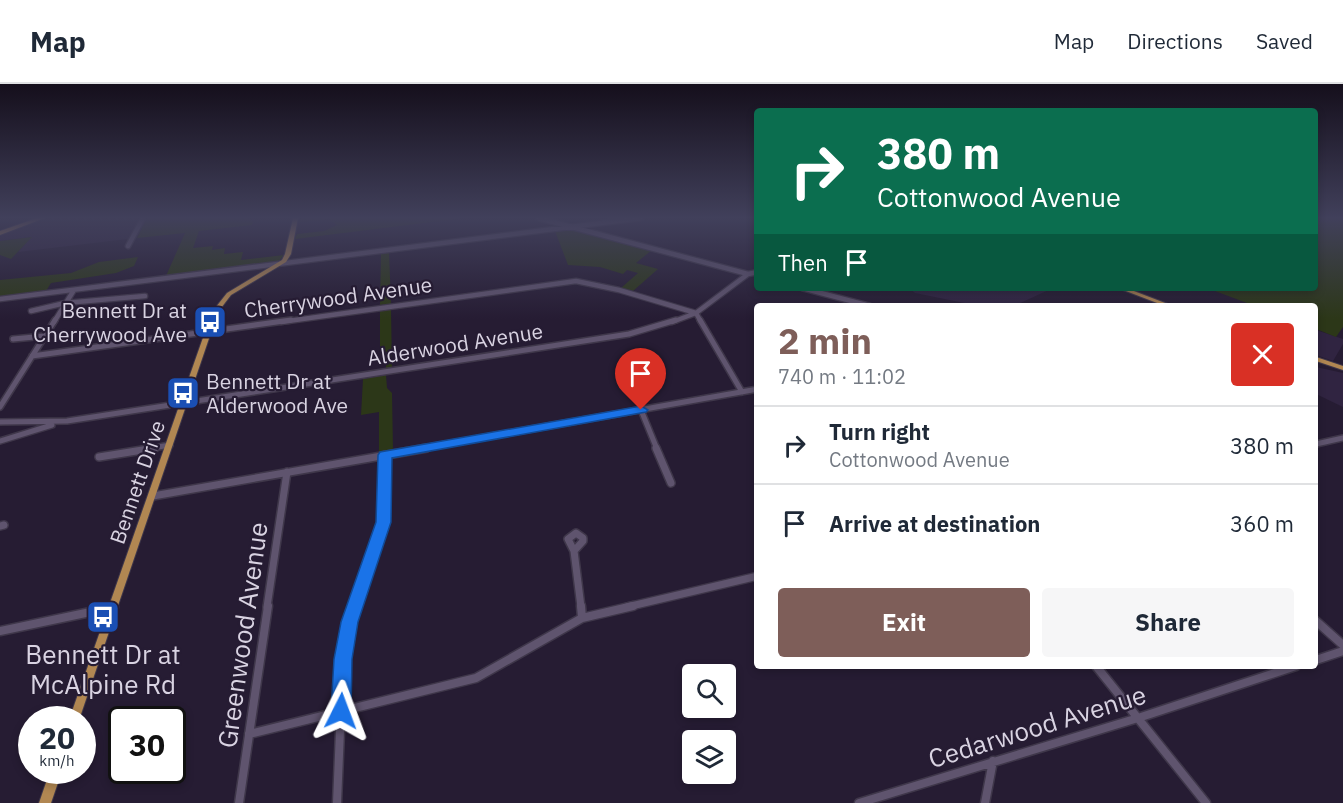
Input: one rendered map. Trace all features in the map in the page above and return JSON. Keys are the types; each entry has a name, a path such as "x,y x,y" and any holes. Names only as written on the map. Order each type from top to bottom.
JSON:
{"main road":[{"path":"279,264 289,252"},
{"name":"Bennett Drive","path":"79,706 215,312 229,294 279,264"},
{"path":"1129,291 1162,303"},
{"path":"1318,360 1343,368"},
{"path":"45,803 52,784"}],"street":[{"path":"0,299 381,252"},
{"path":"663,252 748,274"},
{"name":"Alderwood Avenue","path":"0,422 67,422 629,334 655,328 696,312 748,274 754,274"},
{"name":"Cherrywood Avenue","path":"32,356 576,281 588,282 696,312"},
{"path":"0,407 74,290"},
{"path":"813,291 859,303"},
{"path":"31,310 65,303 145,296"},
{"path":"696,312 742,392"},
{"path":"13,339 45,336"},
{"path":"153,496 754,390"},
{"path":"641,410 671,483"},
{"path":"0,441 67,422"},
{"path":"1318,444 1343,438"},
{"path":"99,457 170,445"},
{"path":"337,803 343,659 350,622 384,522 385,455"},
{"name":"Greenwood Avenue","path":"239,803 287,472"},
{"path":"574,551 582,618"},
{"path":"249,734 476,678 582,618 754,577"},
{"path":"0,631 114,607"},
{"path":"1318,623 1343,645"},
{"path":"1318,659 1343,651"},
{"path":"1098,669 1206,803"},
{"name":"Cedarwood Avenue","path":"859,803 1138,718 1287,669"},
{"path":"985,803 993,761"}],"shaded area":[{"path":"913,291 1046,291 1020,303 964,303"},
{"path":"1318,331 1343,339 1343,344 1333,361 1318,356"},
{"path":"1318,367 1343,373 1343,407 1318,395"}],"green space":[{"path":"0,252 18,252 11,259 0,255"},
{"path":"177,252 224,252 224,254 243,252 241,260 284,255 279,261 166,276"},
{"path":"389,252 391,304 380,305 381,253"},
{"path":"563,252 650,252 636,263 658,269 633,291 621,288 638,273 627,270 623,274 600,267 568,265"},
{"path":"1318,252 1343,252 1343,327 1336,337 1318,330 1318,303 1247,303 1215,291 1318,291"},
{"path":"138,257 134,266 116,273 51,283 46,291 0,297 0,280 71,273 99,262"},
{"path":"391,309 392,368 386,368 385,349 380,348 380,311"},
{"path":"386,375 387,388 392,393 393,450 379,452 379,412 361,415 363,379"}],"place":[{"name":"Bennett Dr at Cherrywood Ave","path":"210,322"},
{"name":"Bennett Dr at Alderwood Ave","path":"183,393"},
{"name":"Bennett Dr at McAlpine Rd","path":"103,617"}],"route":[{"path":"341,711 343,659 354,603 368,572 384,522 385,455 641,410"}]}
